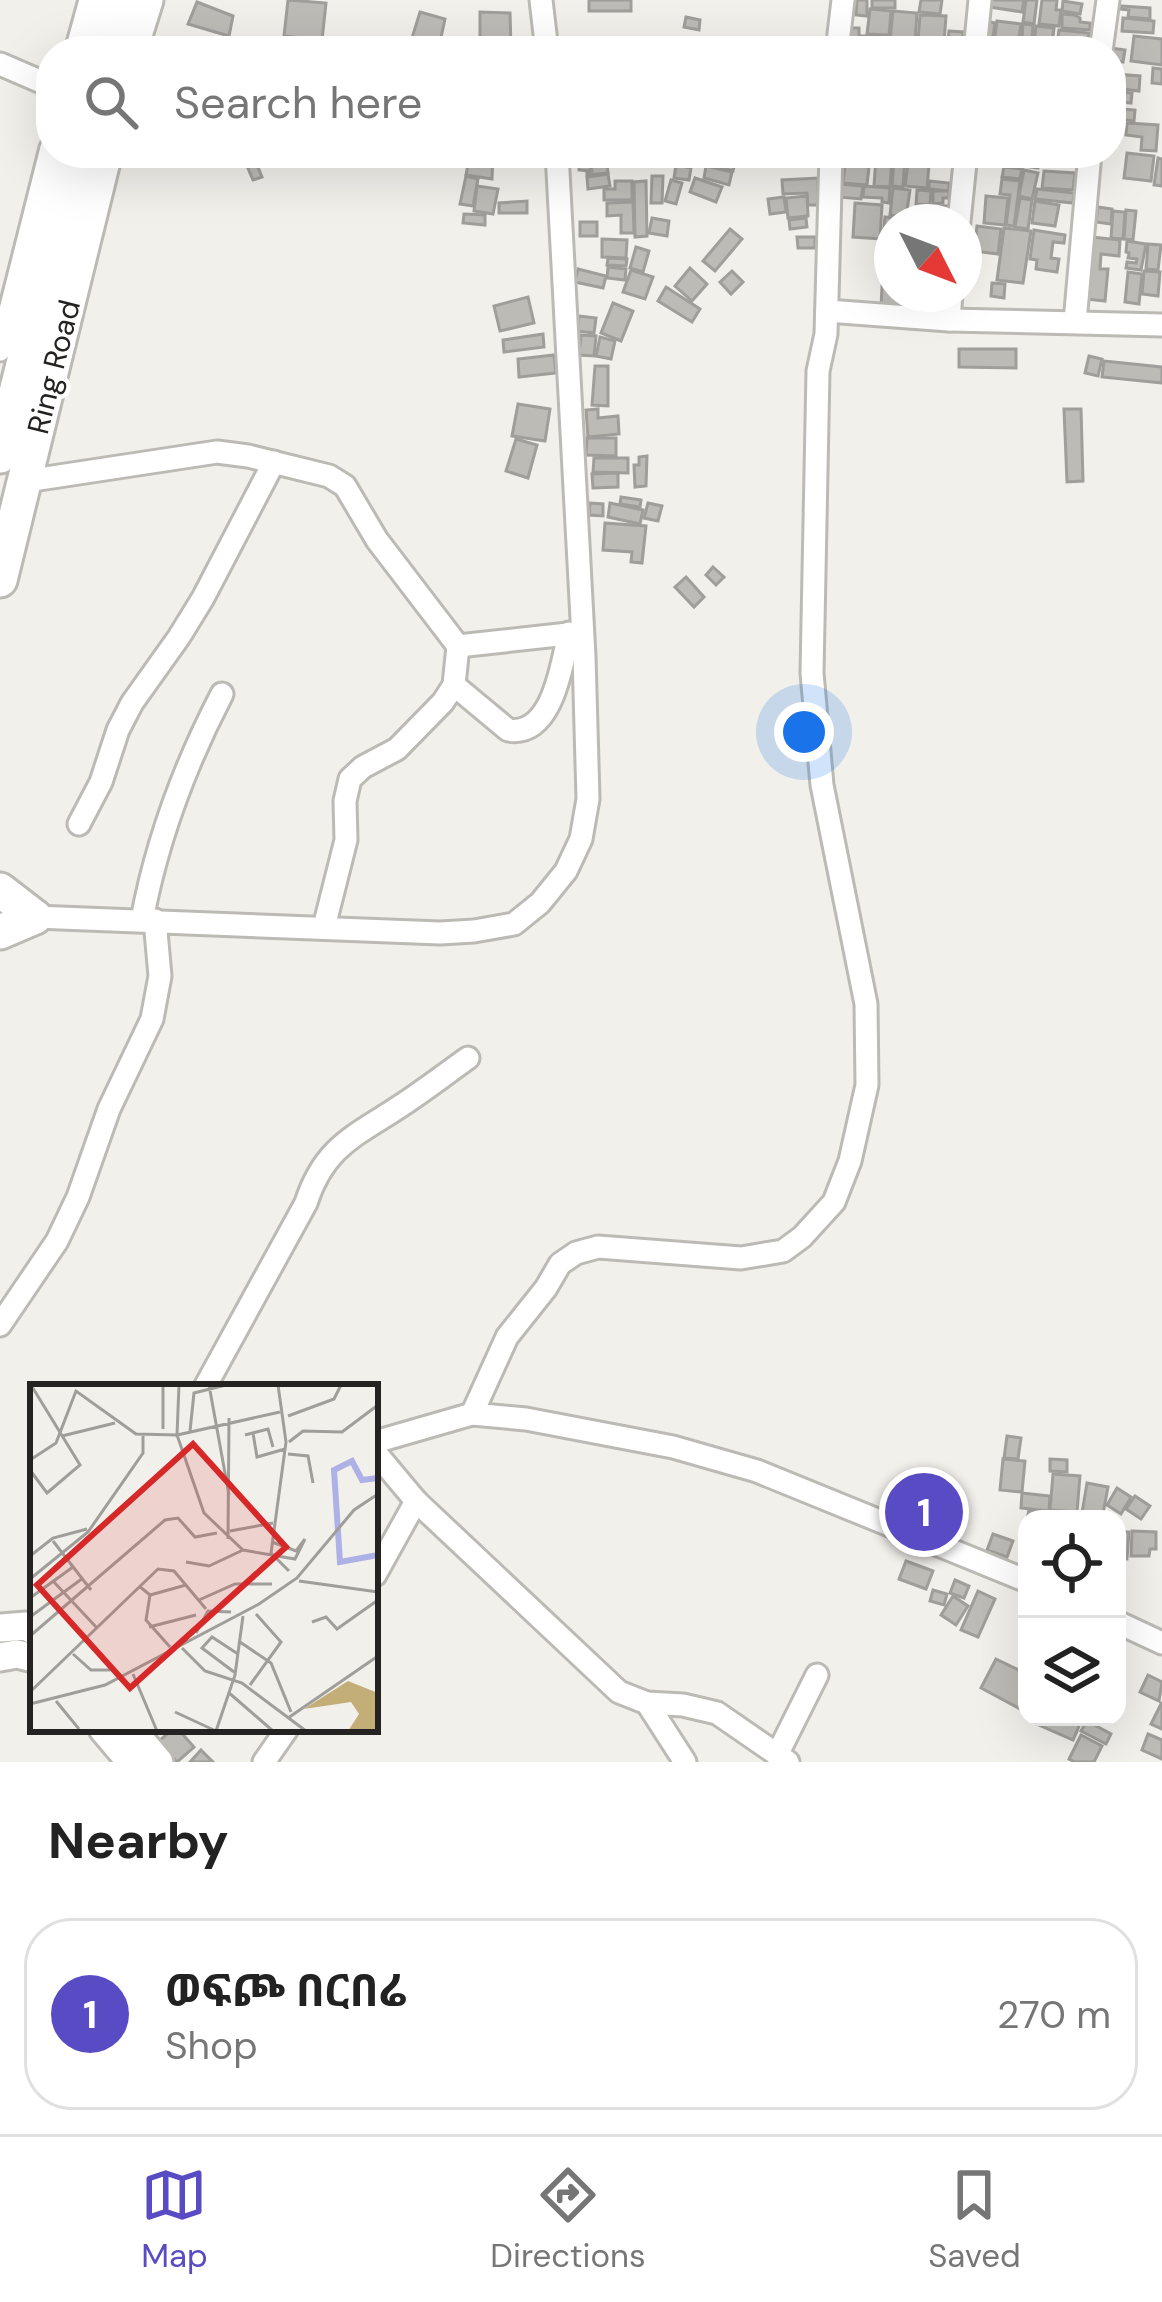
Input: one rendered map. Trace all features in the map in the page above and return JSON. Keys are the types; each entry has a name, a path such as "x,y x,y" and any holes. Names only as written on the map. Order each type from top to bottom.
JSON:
{"highway":[{"path":"106,36 116,0"},
{"path":"135,36 146,0"},
{"name":"Ring Road","path":"0,456 72,168"},
{"name":"Ring Road","path":"0,580 101,168"},
{"path":"0,890 35,917 0,932"}],"main road":[{"path":"105,1732 130,1762"},
{"path":"133,1732 159,1762"}],"street":[{"path":"80,36 90,0"},
{"path":"541,0 545,36"},
{"path":"839,36 843,0"},
{"path":"976,36 980,0"},
{"path":"1103,36 1108,0"},
{"path":"0,64 36,80"},
{"path":"0,350 46,168"},
{"path":"35,917 474,931 514,924 540,903 566,871 581,839 588,799 576,633 558,168"},
{"path":"472,1414 507,1337 560,1264 576,1253 598,1247 741,1258 783,1251 834,1202 850,1161 867,1085 866,1004 822,785 812,673 818,371 826,334 831,168"},
{"path":"960,204 963,168"},
{"path":"1076,322 1089,168"},
{"path":"827,311 1162,326"},
{"path":"949,320 950,312"},
{"path":"26,481 217,452 329,476 344,486 377,540 458,646 454,686 443,702 397,749 350,779 346,839 324,927"},
{"path":"80,824 132,703 203,598 274,462"},
{"path":"458,646 576,633"},
{"path":"454,686 508,730 534,727 549,704 576,633"},
{"path":"0,1325 57,1241 109,1109 152,1019 160,976 148,920 154,861 192,752 222,694"},
{"path":"207,1384 306,1203 314,1179 340,1144 468,1058"},
{"path":"378,1441 472,1414 526,1419 673,1447 757,1472 1018,1577"},
{"path":"378,1456 416,1501 619,1692 647,1703 717,1713 783,1758 817,1676"},
{"path":"378,1570 416,1501"},
{"path":"1126,1626 1162,1643"},
{"path":"647,1703 685,1762"},
{"path":"264,1762 285,1732"}],"building":[{"path":"288,0 326,3 322,36 284,36"},
{"path":"589,0 631,0 631,11 589,11"},
{"path":"857,0 867,0 867,16 856,15"},
{"path":"872,0 895,0 895,8 872,8"},
{"path":"921,0 942,0 940,14 919,12"},
{"path":"984,0 1024,0 1022,12 983,6"},
{"path":"1026,0 1037,0 1034,24 1023,22"},
{"path":"1042,0 1057,0 1059,26 1039,24"},
{"path":"1063,1 1082,4 1080,14 1062,11"},
{"path":"197,2 233,16 229,36 188,24"},
{"path":"1150,8 1150,19 1128,17 1129,10 1120,9"},
{"path":"870,9 891,11 889,35 867,34"},
{"path":"893,11 917,13 915,36 890,36"},
{"path":"420,12 445,19 441,36 413,36"},
{"path":"480,12 510,13 511,36 480,36"},
{"path":"1062,14 1090,23 1090,30 1062,28"},
{"path":"920,15 946,16 944,36 918,36"},
{"path":"686,17 700,20 699,30 684,27"},
{"path":"1123,18 1154,21 1153,33 1122,31"},
{"path":"985,21 995,23 993,36 983,36"},
{"path":"997,21 1021,24 1019,36 995,36"},
{"path":"1023,24 1033,25 1032,36 1022,36"},
{"path":"1036,26 1054,28 1053,36 1035,36"},
{"path":"844,28 859,28 859,36 844,36"},
{"path":"1059,30 1089,33 1089,36 1058,36"},
{"path":"1134,36 1162,39 1162,65 1131,61"},
{"path":"1153,68 1162,69 1162,84 1152,83"},
{"path":"1126,75 1140,76 1139,91 1126,90"},
{"path":"1126,109 1135,110 1134,121 1126,120"},
{"path":"1127,123 1158,125 1156,151 1141,150 1142,137 1126,135"},
{"path":"1127,153 1154,156 1151,181 1124,178"},
{"path":"1158,158 1162,159 1162,186 1154,185"},
{"path":"248,168 258,168 262,177 253,180"},
{"path":"467,168 492,168 492,179 466,175"},
{"path":"607,168 608,173 587,175"},
{"path":"676,168 691,168 689,180 674,178"},
{"path":"706,168 732,172 729,185 704,178"},
{"path":"845,168 869,168 867,185 843,183"},
{"path":"875,168 891,168 890,187 874,186"},
{"path":"893,168 904,168 903,187 892,186"},
{"path":"907,168 929,168 927,188 905,186"},
{"path":"1004,168 1022,169 1020,179 1002,177"},
{"path":"1024,170 1038,173 1032,199 1019,196"},
{"path":"1044,171 1075,173 1073,190 1042,188"},
{"path":"608,174 610,186 588,189 587,177"},
{"path":"466,176 478,179 473,206 460,204"},
{"path":"652,176 663,176 662,203 651,203"},
{"path":"695,178 722,187 716,202 690,192"},
{"path":"818,178 818,205 808,205 807,193 783,194 782,180"},
{"path":"1002,179 1020,181 1014,226 1006,225 1010,195 1000,194"},
{"path":"671,180 682,183 676,204 665,201"},
{"path":"615,181 632,181 632,200 604,200 604,189 615,189"},
{"path":"646,181 647,236 635,237 634,182"},
{"path":"929,181 949,183 949,191 929,189"},
{"path":"839,184 863,186 861,199 838,197"},
{"path":"477,186 498,189 493,214 474,211"},
{"path":"864,186 890,188 889,203 863,197"},
{"path":"893,188 910,190 908,204 891,204"},
{"path":"1037,189 1074,193 1073,203 1035,199"},
{"path":"917,190 931,191 930,204 916,204"},
{"path":"933,191 949,191 943,203 933,204"},
{"path":"807,196 808,216 788,218 786,198"},
{"path":"986,196 1008,198 1005,225 984,223"},
{"path":"784,197 786,212 770,214 768,199"},
{"path":"1020,198 1032,200 1028,229 1015,227"},
{"path":"527,201 527,213 499,213 499,203"},
{"path":"1035,201 1059,205 1055,226 1032,223"},
{"path":"633,202 634,233 621,233 621,215 607,216 607,203"},
{"path":"855,203 874,204 874,239 853,237"},
{"path":"1098,207 1112,209 1111,224 1096,222"},
{"path":"1126,210 1136,211 1133,240 1124,239"},
{"path":"1113,211 1125,212 1123,239 1111,238"},
{"path":"464,214 485,215 485,225 463,223"},
{"path":"652,218 669,221 667,236 649,233"},
{"path":"806,218 807,227 790,229 789,220"},
{"path":"580,222 597,222 597,236 580,236"},
{"path":"982,227 1001,229 998,254 982,252"},
{"path":"1004,228 1031,231 1023,283 997,280"},
{"path":"730,229 742,239 715,271 703,261"},
{"path":"1034,230 1065,235 1064,243 1053,242 1051,258 1059,259 1057,272 1036,269 1037,260 1030,259"},
{"path":"797,237 815,237 815,248 798,248"},
{"path":"1092,237 1120,240 1119,256 1101,254 1100,269 1108,269 1105,301 1086,299"},
{"path":"602,239 627,240 626,258 602,257"},
{"path":"1127,241 1146,244 1141,270 1126,268 1127,262 1137,259 1128,258"},
{"path":"1148,244 1161,245 1158,270 1146,269"},
{"path":"636,247 649,251 643,272 630,268"},
{"path":"608,258 627,259 626,266 607,265"},
{"path":"608,267 626,269 625,280 607,278"},
{"path":"690,268 707,284 692,301 675,286"},
{"path":"578,269 606,276 603,288 575,282"},
{"path":"631,270 653,277 645,299 623,292"},
{"path":"732,271 743,282 731,294 720,282"},
{"path":"1144,271 1160,272 1158,296 1142,294"},
{"path":"1128,272 1142,274 1139,304 1125,302"},
{"path":"992,283 1005,284 1004,298 991,296"},
{"path":"666,287 700,309 692,322 658,301"},
{"path":"528,297 534,323 500,331 494,306"},
{"path":"613,303 633,311 621,341 601,333"},
{"path":"579,316 596,318 594,333 577,331"},
{"path":"543,334 544,347 504,352 503,340"},
{"path":"581,335 596,336 594,356 579,355"},
{"path":"600,337 615,341 611,359 596,356"},
{"path":"959,349 1016,349 1016,368 959,367"},
{"path":"554,355 556,373 519,377 518,359"},
{"path":"1089,356 1102,359 1098,376 1085,373"},
{"path":"1104,361 1162,367 1162,383 1102,377"},
{"path":"595,366 608,366 608,406 592,405"},
{"path":"518,404 550,409 545,441 512,436"},
{"path":"598,409 598,418 618,416 619,434 588,437 586,410"},
{"path":"1064,409 1081,409 1083,481 1067,482"},
{"path":"587,438 616,438 616,456 586,455"},
{"path":"516,439 537,445 528,478 506,471"},
{"path":"647,456 646,486 635,487 634,465 639,465 639,457"},
{"path":"594,458 628,458 628,473 593,472"},
{"path":"618,473 618,487 593,488 592,474"},
{"path":"621,497 641,500 640,507 620,504"},
{"path":"590,503 603,504 603,516 589,515"},
{"path":"610,503 643,510 640,524 608,517"},
{"path":"648,503 662,506 658,521 644,518"},
{"path":"605,523 646,526 642,563 631,562 632,552 603,550"},
{"path":"713,567 724,577 716,585 706,575"},
{"path":"686,577 704,597 694,607 675,587"},
{"path":"1007,1436 1021,1438 1018,1459 1004,1458"},
{"path":"1003,1459 1025,1461 1022,1492 1000,1490"},
{"path":"1050,1459 1067,1460 1067,1472 1050,1471"},
{"path":"1053,1474 1080,1476 1077,1510 1050,1510"},
{"path":"1087,1483 1108,1487 1104,1510 1082,1510"},
{"path":"1117,1488 1131,1497 1123,1510 1107,1505"},
{"path":"1022,1493 1050,1496 1049,1510 1021,1508"},
{"path":"1135,1496 1150,1506 1141,1519 1126,1509"},
{"path":"934,1517 947,1521 943,1534 930,1530"},
{"path":"1132,1531 1156,1532 1156,1549 1150,1549 1149,1556 1131,1556"},
{"path":"993,1534 1013,1541 1007,1557 987,1550"},
{"path":"906,1561 933,1571 926,1589 899,1579"},
{"path":"955,1580 969,1586 964,1598 950,1593"},
{"path":"933,1590 947,1594 944,1605 930,1601"},
{"path":"978,1591 995,1599 978,1637 961,1630"},
{"path":"953,1596 968,1606 956,1625 941,1615"},
{"path":"996,1659 1018,1670 1018,1708 981,1688"},
{"path":"1148,1675 1162,1682 1159,1701 1140,1692"},
{"path":"1162,1702 1162,1729 1151,1724"},
{"path":"1041,1726 1079,1726 1073,1740"},
{"path":"1084,1726 1096,1726 1111,1734 1106,1744 1081,1731"},
{"path":"170,1732 181,1732 194,1747 177,1762 159,1741"},
{"path":"1148,1734 1162,1740 1162,1759 1142,1750"},
{"path":"1081,1735 1102,1746 1094,1762 1069,1759"},
{"path":"201,1750 213,1762 190,1762"}],"place":[{"name":"ወፍጮ በርበሬ","path":"924,1512"}]}
